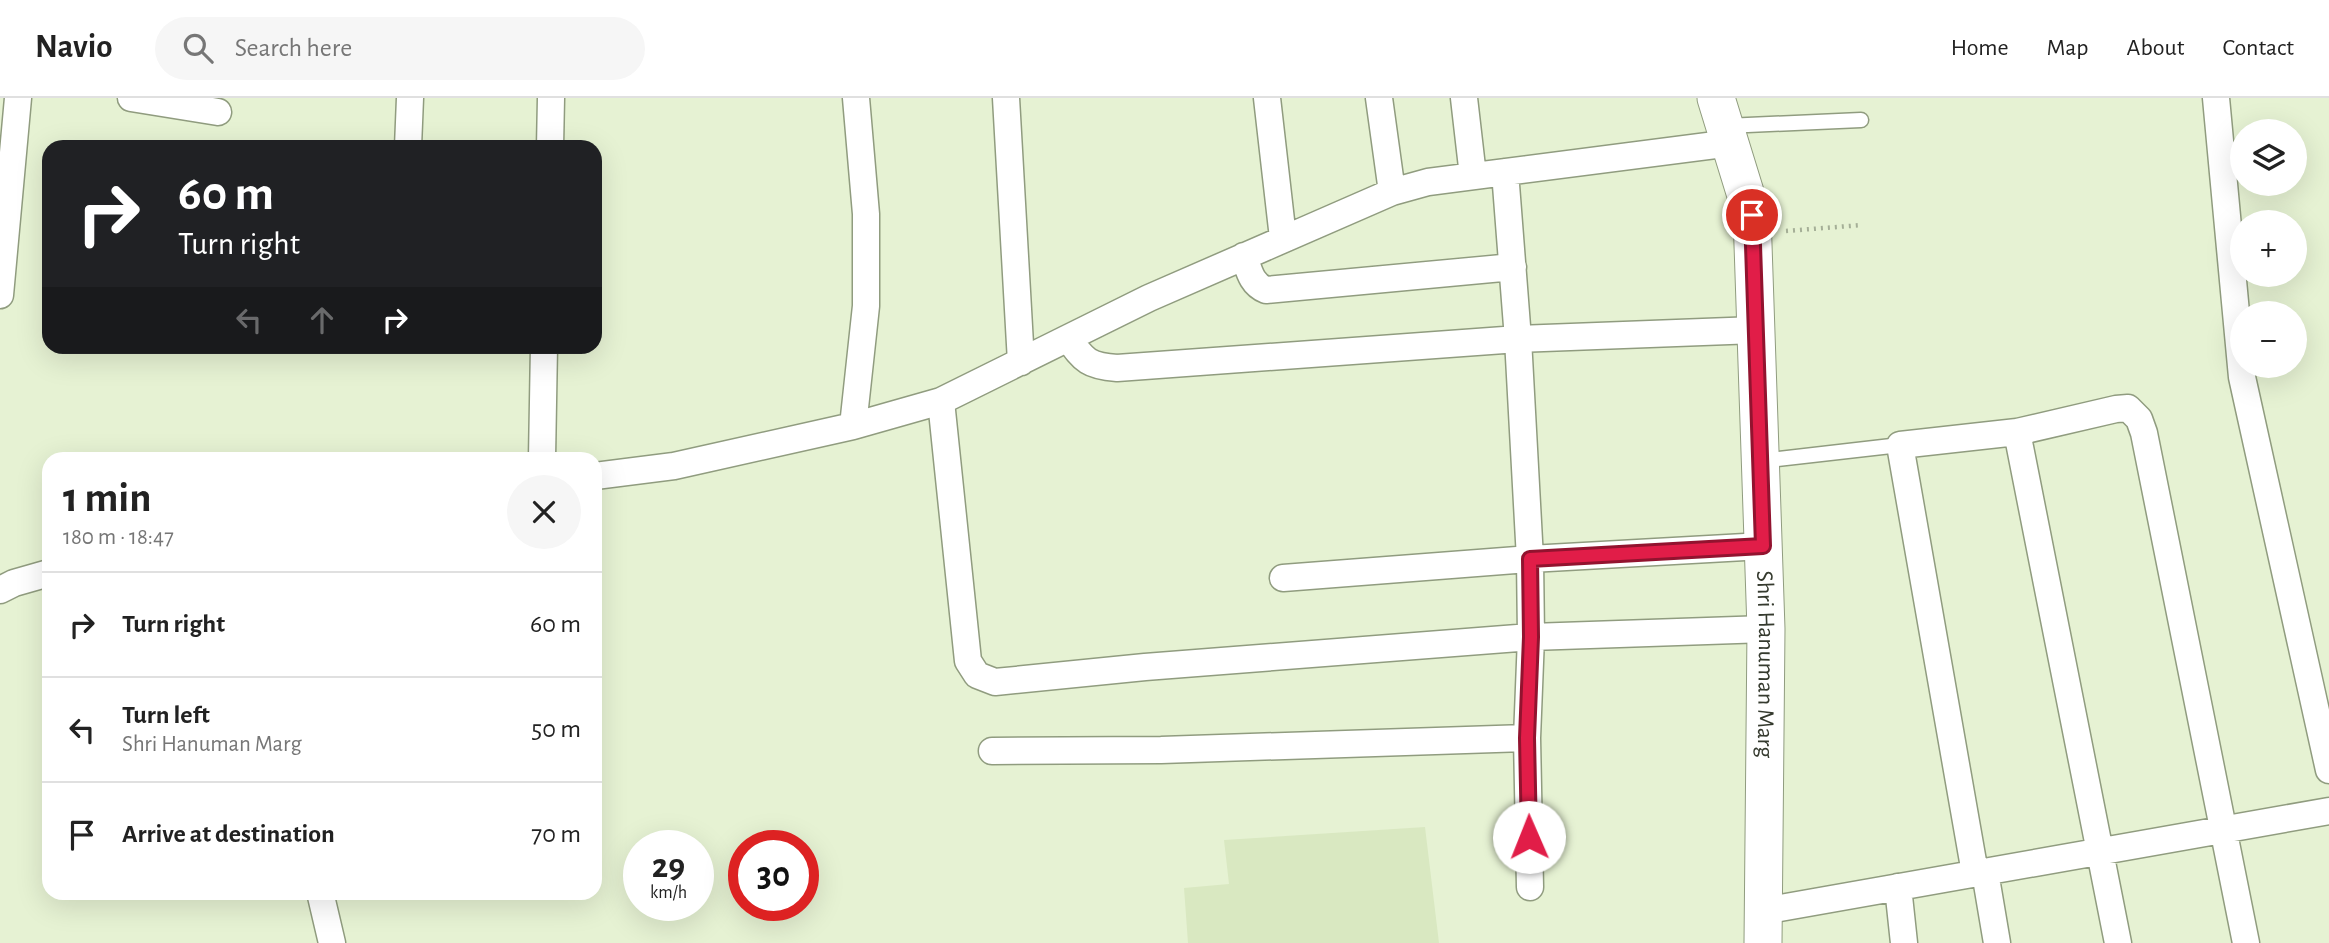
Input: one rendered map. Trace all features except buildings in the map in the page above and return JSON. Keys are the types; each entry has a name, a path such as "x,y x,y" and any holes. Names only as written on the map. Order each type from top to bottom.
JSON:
{"street":[{"path":"0,295 18,98"},
{"path":"131,98 218,112"},
{"path":"408,140 410,98"},
{"path":"550,140 551,98"},
{"path":"853,426 866,306 866,214 856,98"},
{"path":"1006,98 1021,362"},
{"path":"1267,98 1283,239"},
{"path":"1379,98 1392,192"},
{"path":"1464,98 1473,176"},
{"path":"2216,98 2242,377 2329,770"},
{"path":"602,475 674,466 853,426 941,401 1149,298 1392,192 1428,182 1505,172 1725,122"},
{"name":"Shri Hanuman Marg","path":"1725,122 1752,215 1766,629 1763,927"},
{"path":"1505,172 1518,339 1530,559 1531,637 1527,738 1530,887"},
{"path":"1244,256 1253,280 1266,290 1513,267"},
{"path":"1068,338 1081,356 1095,366 1117,368 1518,339 1756,330"},
{"path":"542,452 544,354"},
{"path":"941,401 968,661 977,675 995,682 1144,667 1531,637 1766,629"},
{"path":"1997,943 1980,873 1900,445 2017,432 2116,408 2128,408 2139,419 2246,943"},
{"path":"2017,432 2118,943"},
{"path":"1283,578 1530,559 1763,546"},
{"path":"0,590 42,575"},
{"path":"992,751 1161,750 1527,738"},
{"path":"1763,927 1898,887 2329,811"},
{"path":"1898,887 1904,943"},
{"path":"322,900 332,943"}],"lane":[{"path":"1725,122 1861,120"},
{"path":"1760,461 1900,445"}],"path":[{"path":"1752,233 1862,225"}],"shaded area":[{"path":"1425,827 1439,943 1188,943 1184,888 1229,884 1224,840"}],"route":[{"path":"1529,837 1527,738 1531,637 1530,559 1763,546 1752,215"}]}
